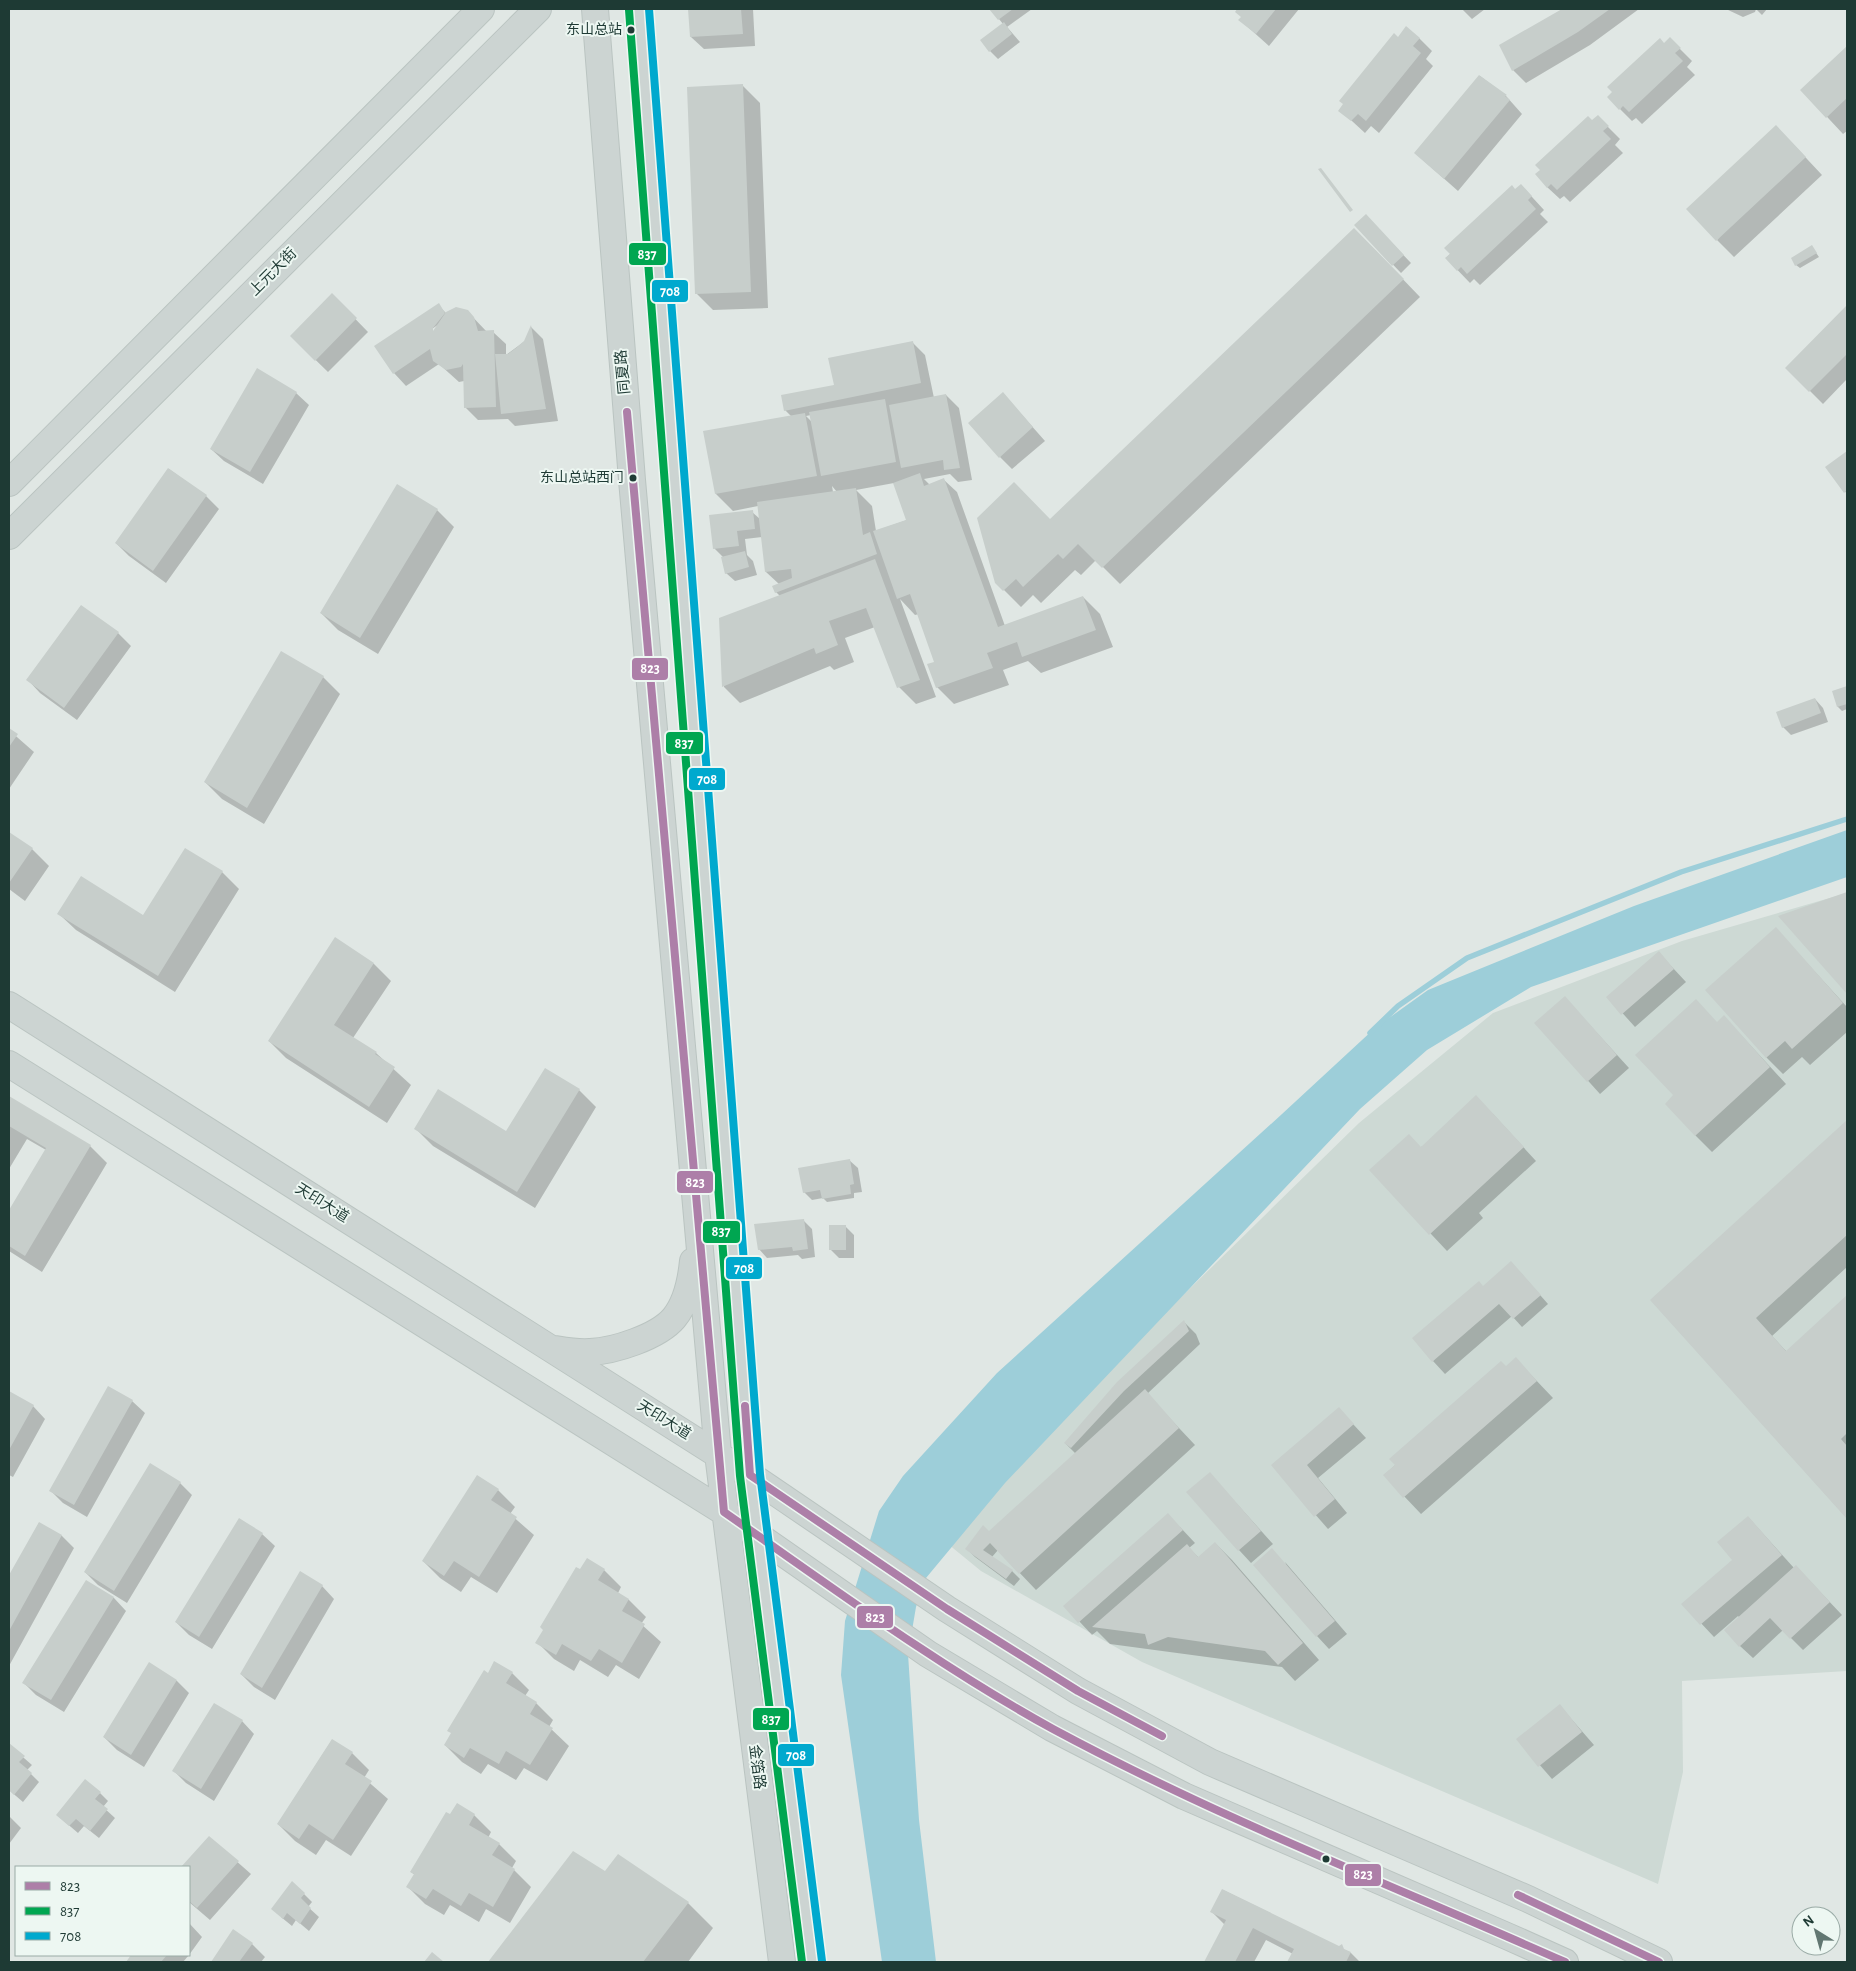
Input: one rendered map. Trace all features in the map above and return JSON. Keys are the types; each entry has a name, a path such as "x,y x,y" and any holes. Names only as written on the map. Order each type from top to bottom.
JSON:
{"main road":[{"path":"9,484 481,9"},
{"name":"上元大街","path":"9,536 538,9"},
{"name":"同夏路","path":"595,9 632,480 724,1512"},
{"path":"639,9 750,1475"},
{"name":"天印大道","path":"9,1005 718,1454 946,1609 1078,1691 1210,1762 1528,1899 1659,1962"},
{"path":"9,1064 724,1512 928,1654 1052,1728 1184,1796 1565,1962"},
{"path":"550,1348 574,1352 604,1350 656,1333 673,1320 683,1304 691,1276 698,1223"},
{"name":"金箔路","path":"750,1475 812,1962"},
{"name":"金箔路","path":"724,1512 782,1962"}],"shaded area":[{"path":"1847,893 1847,1671 1682,1681 1683,1772 1658,1884 1142,1662 981,1571 948,1544 1122,1355 1359,1123 1493,1013 1682,941"}],"water":[{"path":"1847,830 1847,877 1531,987 1427,1050 1360,1109 1005,1483 926,1578 916,1607 908,1654 919,1820 936,1962 882,1962 841,1675 845,1621 879,1511 903,1476 997,1373 1375,1028 1428,990 1634,906"}],"building":[{"path":"688,9 741,9 743,34 690,37"},
{"path":"989,9 1013,9 998,20"},
{"path":"1237,9 1276,9 1256,34 1238,20 1241,17 1235,12"},
{"path":"1562,9 1610,9 1578,32 1512,71 1499,45"},
{"path":"1004,22 1012,34 989,52 980,40"},
{"path":"1406,26 1420,38 1413,46 1421,53 1366,121 1358,114 1351,121 1338,111 1343,104 1339,101 1394,33 1398,37"},
{"path":"1670,37 1681,48 1675,53 1683,61 1629,112 1623,106 1619,110 1607,97 1612,92 1607,87 1660,38 1664,43"},
{"path":"1847,46 1847,98 1826,118 1800,90"},
{"path":"1479,75 1507,95 1505,96 1510,100 1444,179 1414,153"},
{"path":"743,84 751,292 695,294 687,87"},
{"path":"1598,115 1609,126 1603,131 1611,139 1557,190 1551,184 1547,188 1535,174 1540,170 1535,165 1588,116 1592,120"},
{"path":"1776,125 1806,157 1716,241 1686,209"},
{"path":"1321,168 1353,210 1350,212 1318,169"},
{"path":"1521,184 1532,196 1528,200 1536,209 1467,274 1461,267 1457,271 1445,258 1450,254 1444,248 1512,185 1515,189"},
{"path":"1366,214 1404,255 1392,266 1354,225"},
{"path":"1354,228 1404,279 1102,568 1078,544 1063,559 1058,554 1023,587 1016,579 1003,591 995,583 977,518 1014,482 1050,519"},
{"path":"1812,245 1817,253 1795,266 1791,258"},
{"path":"332,293 357,318 315,361 290,336"},
{"path":"439,303 445,313 433,328 433,331 446,312 456,307 468,310 474,317 478,331 494,330 496,407 464,408 463,364 461,367 446,370 433,361 430,349 393,374 374,346"},
{"path":"1847,305 1847,354 1809,392 1785,368"},
{"path":"531,325 546,409 501,414 495,354 508,354 516,348 524,341"},
{"path":"913,341 921,383 784,411 781,395 834,385 828,358"},
{"path":"257,368 297,392 250,472 210,449"},
{"path":"1003,392 1033,427 999,458 968,423"},
{"path":"946,394 960,468 944,470 943,460 901,468 889,405"},
{"path":"885,399 896,462 821,476 809,412"},
{"path":"805,413 817,476 715,494 703,431"},
{"path":"1847,451 1847,490 1844,493 1825,467"},
{"path":"168,468 207,495 153,571 115,543"},
{"path":"920,473 924,486 944,478 998,627 1083,596 1096,630 1022,657 1017,642 987,653 993,668 936,688 927,664 934,662 910,594 897,599 873,531 906,520 893,483"},
{"path":"397,484 438,509 360,638 320,613"},
{"path":"856,488 863,535 870,532 877,554 775,593 772,586 792,578 791,569 765,572 757,502"},
{"path":"753,510 755,529 737,531 739,546 713,549 709,515"},
{"path":"745,551 749,567 725,574 721,557"},
{"path":"875,559 920,680 897,688 866,608 829,621 838,645 816,654 814,648 722,687 719,618"},
{"path":"81,605 119,632 64,708 26,680"},
{"path":"281,651 324,676 247,808 204,782"},
{"path":"1847,686 1847,704 1837,707 1832,691"},
{"path":"1815,698 1821,713 1782,728 1776,712"},
{"path":"9,728 18,734 9,747"},
{"path":"9,832 33,848 9,883"},
{"path":"185,848 223,871 158,976 57,914 81,876 143,915"},
{"path":"1847,892 1847,994 1778,916"},
{"path":"1776,927 1843,1003 1792,1049 1785,1041 1766,1058 1705,990"},
{"path":"335,937 374,963 334,1025 377,1052 375,1054 395,1067 369,1107 268,1041"},
{"path":"1659,951 1674,969 1621,1015 1606,997"},
{"path":"1565,996 1617,1055 1587,1082 1534,1023"},
{"path":"1696,999 1717,1022 1724,1015 1770,1067 1695,1136 1665,1104 1673,1095 1635,1055"},
{"path":"545,1068 580,1089 517,1192 414,1129 438,1089 506,1131"},
{"path":"1476,1095 1524,1147 1429,1235 1369,1170 1409,1134 1421,1147"},
{"path":"9,1096 91,1145 25,1256 9,1246 9,1210 46,1148 9,1126"},
{"path":"1847,1120 1847,1235 1756,1318 1786,1351 1847,1295 1847,1433 1841,1439 1847,1446 1847,1519 1650,1300"},
{"path":"850,1159 854,1184 850,1185 851,1194 822,1199 820,1190 803,1193 798,1168"},
{"path":"804,1219 808,1249 793,1251 792,1247 758,1250 754,1224"},
{"path":"829,1225 846,1225 846,1250 829,1250"},
{"path":"1511,1261 1541,1295 1513,1319 1499,1304 1432,1362 1412,1338 1479,1281 1483,1286"},
{"path":"1184,1320 1189,1331 1124,1391 1071,1448 1064,1443 1117,1382"},
{"path":"1516,1357 1537,1381 1403,1498 1383,1475 1395,1465 1389,1459 1501,1361 1506,1366"},
{"path":"108,1386 133,1400 74,1505 49,1491"},
{"path":"1145,1389 1179,1428 1019,1574 990,1543 983,1550 1013,1570 1006,1579 965,1549 983,1525 989,1531"},
{"path":"9,1391 34,1405 9,1450"},
{"path":"1339,1407 1354,1424 1307,1465 1335,1499 1314,1517 1271,1465"},
{"path":"150,1463 181,1482 114,1591 84,1572"},
{"path":"1210,1472 1261,1531 1238,1551 1186,1492"},
{"path":"477,1475 499,1489 491,1500 517,1517 479,1577 454,1561 444,1576 422,1561"},
{"path":"1168,1513 1183,1530 1078,1623 1063,1606"},
{"path":"1748,1516 1782,1555 1700,1625 1681,1604 1732,1560 1717,1542"},
{"path":"239,1518 263,1533 199,1637 175,1622"},
{"path":"39,1522 62,1535 9,1631 9,1575"},
{"path":"1215,1542 1303,1643 1278,1665 1265,1651 1168,1637 1148,1645 1145,1634 1092,1627 1187,1544 1198,1557"},
{"path":"1272,1548 1335,1621 1316,1637 1253,1565"},
{"path":"587,1558 605,1569 598,1580 629,1599 622,1611 645,1624 622,1663 599,1649 591,1661 562,1644 556,1655 535,1643 543,1630 540,1627 576,1567 580,1569"},
{"path":"1796,1565 1830,1602 1790,1639 1770,1618 1739,1647 1724,1630"},
{"path":"300,1571 323,1585 262,1688 240,1674"},
{"path":"86,1580 114,1597 51,1700 22,1683"},
{"path":"494,1661 513,1672 506,1683 537,1702 530,1714 553,1728 530,1765 506,1751 499,1764 470,1748 464,1758 444,1745 451,1733 447,1731 484,1670 488,1673"},
{"path":"149,1662 177,1680 131,1755 103,1737"},
{"path":"214,1703 243,1720 201,1789 172,1771"},
{"path":"1560,1704 1582,1732 1538,1767 1516,1739"},
{"path":"332,1739 353,1752 345,1764 372,1781 333,1840 309,1824 299,1839 277,1824"},
{"path":"9,1743 25,1756 19,1762 32,1773 14,1795 9,1790"},
{"path":"85,1779 101,1792 95,1799 108,1809 90,1831 76,1819 69,1826 56,1815"},
{"path":"457,1803 475,1814 469,1825 500,1843 492,1855 515,1869 493,1907 469,1893 461,1906 433,1889 426,1899 406,1887 414,1874 410,1872 446,1812 450,1814"},
{"path":"209,1836 239,1861 197,1908 190,1902 190,1866 182,1866"},
{"path":"573,1851 605,1871 618,1854 689,1902 643,1962 488,1962"},
{"path":"292,1881 305,1893 301,1898 311,1908 300,1924 287,1913 283,1919 271,1909"},
{"path":"1222,1889 1339,1946 1342,1944 1344,1949 1351,1952 1346,1962 1287,1962 1294,1949 1253,1928 1235,1962 1204,1962 1226,1920 1210,1912"},
{"path":"233,1929 253,1943 239,1962 211,1962"},
{"path":"432,1952 444,1962 424,1962"},
{"path":"130,1956 166,1956 161,1962 126,1962"}],"waterway":[{"path":"1370,1033 1398,1006 1467,958 1681,872 1847,819"}],"transit line":[{"name":"708","path":"649,9 760,1474 822,1961"},
{"name":"837","path":"629,10 740,1476 802,1962"},
{"name":"823","path":"627,412 724,1512 927,1652 1010,1705 1053,1729 1242,1822 1565,1962"},
{"name":"823","path":"745,1406 750,1475 947,1609 1078,1691 1162,1736"},
{"name":"823","path":"1518,1895 1659,1962"}],"place":[{"name":"东山总站","path":"631,30"},
{"name":"东山总站西门","path":"633,478"}]}
